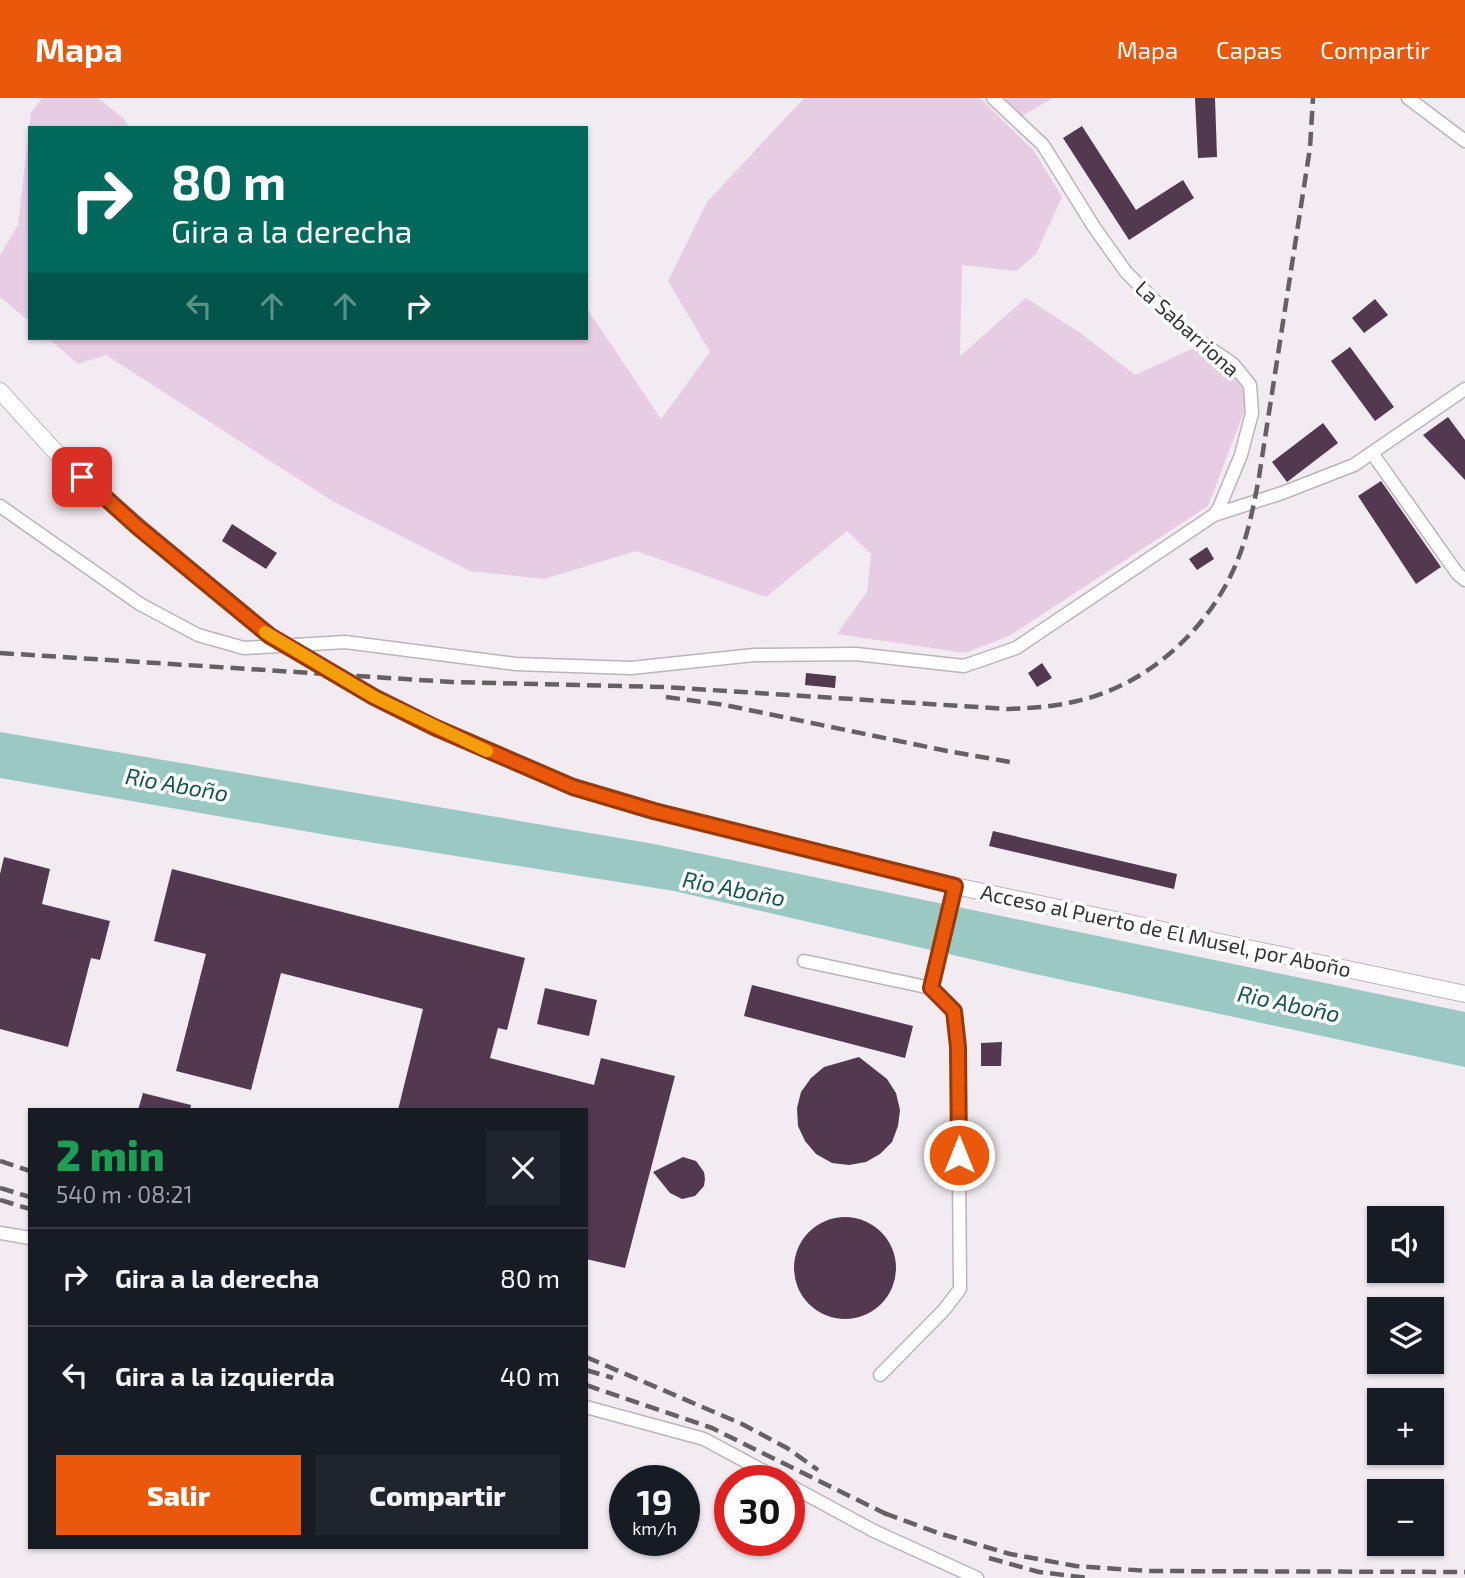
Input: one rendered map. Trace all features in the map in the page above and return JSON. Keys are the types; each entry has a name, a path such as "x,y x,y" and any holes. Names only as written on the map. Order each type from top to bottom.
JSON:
{"street":[{"name":"La Sabarriona","path":"993,98 1043,145 1094,227 1126,272 1186,332 1233,364 1250,385 1252,413 1241,454 1214,515"},
{"path":"1408,98 1465,141"},
{"path":"0,506 140,604 198,635 244,648 345,642 516,664 631,668 754,655 843,654 964,666 1016,648 1214,515 1342,470 1372,453 1465,389"},
{"name":"Acceso al Puerto de El Musel, por Aboño","path":"0,391 62,459 139,528 270,636 374,697 434,727 573,787 955,891 1465,994"},
{"path":"1372,453 1457,573 1465,580"},
{"path":"931,988 955,891"},
{"path":"804,961 931,988 954,1011 958,1047 960,1289 944,1310 880,1375"},
{"path":"0,1233 28,1238"},
{"path":"588,1408 704,1439 752,1465"},
{"path":"805,1494 874,1531 977,1578"}],"shaded area":[{"path":"42,98 98,98 129,126 29,126 31,113"},
{"path":"804,98 980,98 1034,151 1062,197 1036,254 1016,271 962,265 960,356 1026,298 1079,332 1135,375 1196,347 1229,369 1244,390 1244,412 1208,506 1009,636 965,653 837,634 867,592 871,554 847,531 766,597 636,551 544,579 470,571 334,502 106,355 78,364 50,340 588,340 588,310 661,419 710,352 668,281 707,202"},
{"path":"1003,98 1053,98 1022,116"},
{"path":"28,139 28,320 0,297 0,255 18,225"}],"water":[{"name":"Rio Aboño","path":"0,732 654,844 1465,1012 1465,1067 1035,974 674,891 338,837 0,778"}],"building":[{"path":"1195,98 1215,98 1217,157 1198,158"},
{"path":"1082,126 1136,210 1183,180 1194,198 1129,240 1063,138"},
{"path":"1375,299 1388,315 1364,333 1352,318"},
{"path":"1350,347 1394,407 1375,421 1331,361"},
{"path":"1448,417 1465,440 1465,480 1423,435"},
{"path":"1323,423 1338,443 1287,482 1272,462"},
{"path":"1381,481 1441,567 1416,584 1358,496"},
{"path":"232,524 277,553 266,569 222,541"},
{"path":"1207,547 1214,559 1197,570 1189,559"},
{"path":"1042,663 1052,678 1037,687 1028,673"},
{"path":"806,673 836,676 835,688 805,685"},
{"path":"993,831 1177,874 1174,889 989,846"},
{"path":"4,857 50,869 42,904 110,921 100,960 91,958 68,1047 0,1029 0,874"},
{"path":"172,869 525,958 507,1030 498,1028 490,1058 594,1085 601,1058 675,1076 625,1268 588,1259 588,1108 398,1108 423,1009 281,973 251,1090 176,1071 206,954 154,941"},
{"path":"752,985 913,1026 905,1058 744,1016"},
{"path":"545,988 597,1000 589,1036 537,1024"},
{"path":"1002,1042 1001,1066 981,1066 981,1043"},
{"path":"859,1057 887,1079 896,1093 900,1110 898,1126 892,1142 880,1154 866,1162 849,1165 832,1163 816,1154 805,1141 798,1126 797,1108 801,1092 811,1078 824,1067"},
{"path":"143,1093 191,1105 190,1108 139,1108"},
{"path":"683,1157 696,1161 704,1172 705,1179 704,1186 695,1196 682,1199 670,1193 653,1172"},
{"path":"845,1217 874,1225 888,1239 896,1268 888,1297 874,1311 845,1319 816,1311 802,1297 794,1268 802,1239 816,1225"}],"railway":[{"path":"0,653 451,682 664,687 1008,709 1060,705 1102,694 1148,670 1187,637 1219,597 1241,552 1259,477 1310,148 1313,98"},
{"path":"666,697 725,705 1016,763"},
{"path":"0,1161 28,1170"},
{"path":"0,1188 28,1196"},
{"path":"0,1200 28,1208"},
{"path":"588,1358 742,1424 787,1448 818,1470"},
{"path":"588,1371 613,1378"},
{"path":"588,1386 712,1428 892,1517"},
{"path":"884,1513 938,1533 1010,1554 1076,1566 1148,1571 1465,1572"},
{"path":"989,1558 1039,1572 1088,1578"}],"slow traffic":[{"path":"265,632 374,697 487,751"}],"route":[{"path":"82,477 139,528 270,636 374,697 434,727 573,787 654,811 955,886 931,988 954,1011 958,1047 959,1155"}]}
